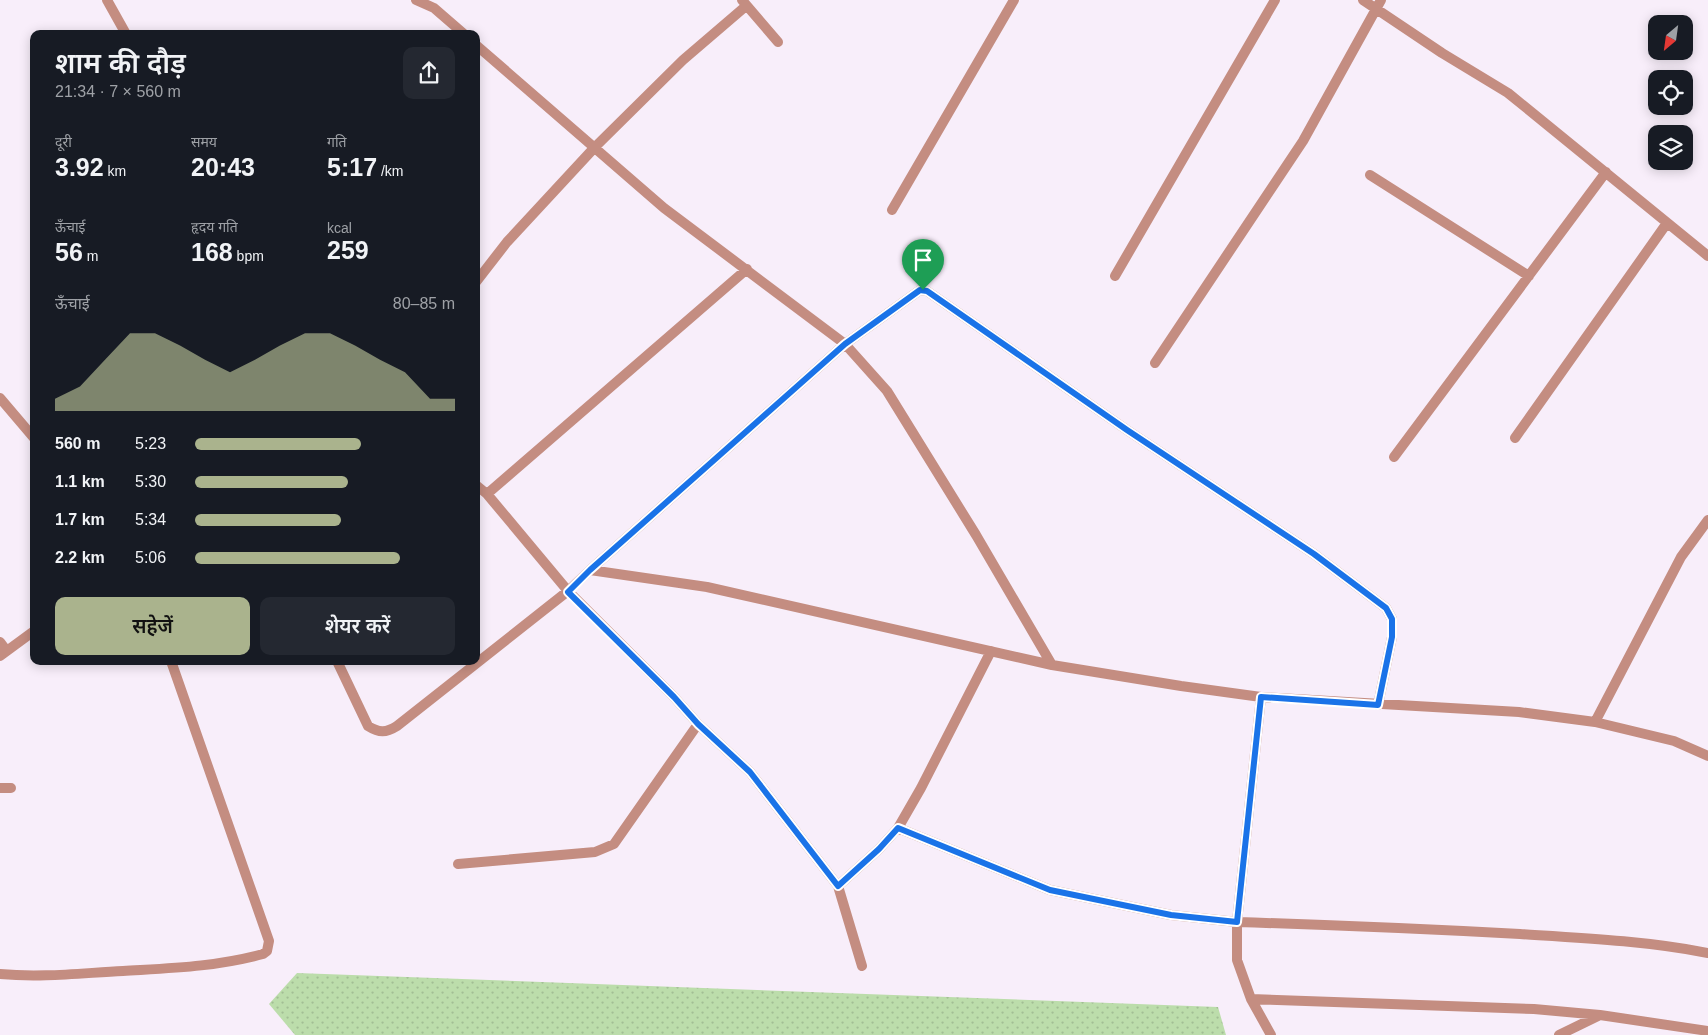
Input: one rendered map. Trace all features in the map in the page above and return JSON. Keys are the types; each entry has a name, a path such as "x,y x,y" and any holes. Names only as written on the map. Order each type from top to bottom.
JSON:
{"street":[{"path":"107,0 124,30"},
{"path":"416,0 436,4 460,30"},
{"path":"892,210 1014,0"},
{"path":"1115,276 1275,0"},
{"path":"1363,0 1379,5 1442,53 1508,92 1708,256"},
{"path":"480,277 507,242 595,148 683,60 744,3 778,42"},
{"path":"1154,363 1303,141 1379,5"},
{"path":"480,48 664,208 845,344 887,391 976,535 1052,665"},
{"path":"1394,457 1606,172"},
{"path":"1370,175 1529,276"},
{"path":"1515,438 1667,223"},
{"path":"488,494 747,269"},
{"path":"480,661 568,592 590,570 845,344 920,290 927,291 1127,430 1314,554 1386,608 1392,619 1392,637 1378,705"},
{"path":"0,398 30,433"},
{"path":"480,488 488,494 568,592 674,697 698,724 750,772 838,886 862,966"},
{"path":"1596,722 1681,557 1708,520"},
{"path":"590,570 707,587 1052,665 1261,697 1519,712 1596,722 1674,740 1708,756"},
{"path":"2,649 30,633"},
{"path":"838,886 879,849 898,828 934,764 991,651"},
{"path":"0,974 57,975 171,969 218,964 252,957 267,951 269,940 172,665"},
{"path":"339,665 368,726 376,731 388,732 475,665"},
{"path":"1261,697 1237,922 1238,960 1251,999 1271,1035"},
{"path":"458,864 595,852 614,844 698,724"},
{"path":"898,828 1050,890 1171,915 1237,922 1370,926 1596,939 1669,945 1708,953"},
{"path":"1251,999 1534,1009 1600,1015 1708,1031"},
{"path":"1559,1035 1600,1015"}],"green space":[{"path":"297,973 1218,1007 1226,1035 295,1035 269,1004"}],"route":[{"path":"920,290 923,290 1127,430 1314,554 1386,608 1392,619 1392,637 1378,705 1261,697 1237,922 1171,915 1050,890 898,828 879,849 838,886 750,772 698,724 674,697 568,592 590,570 845,344 920,290"}]}
